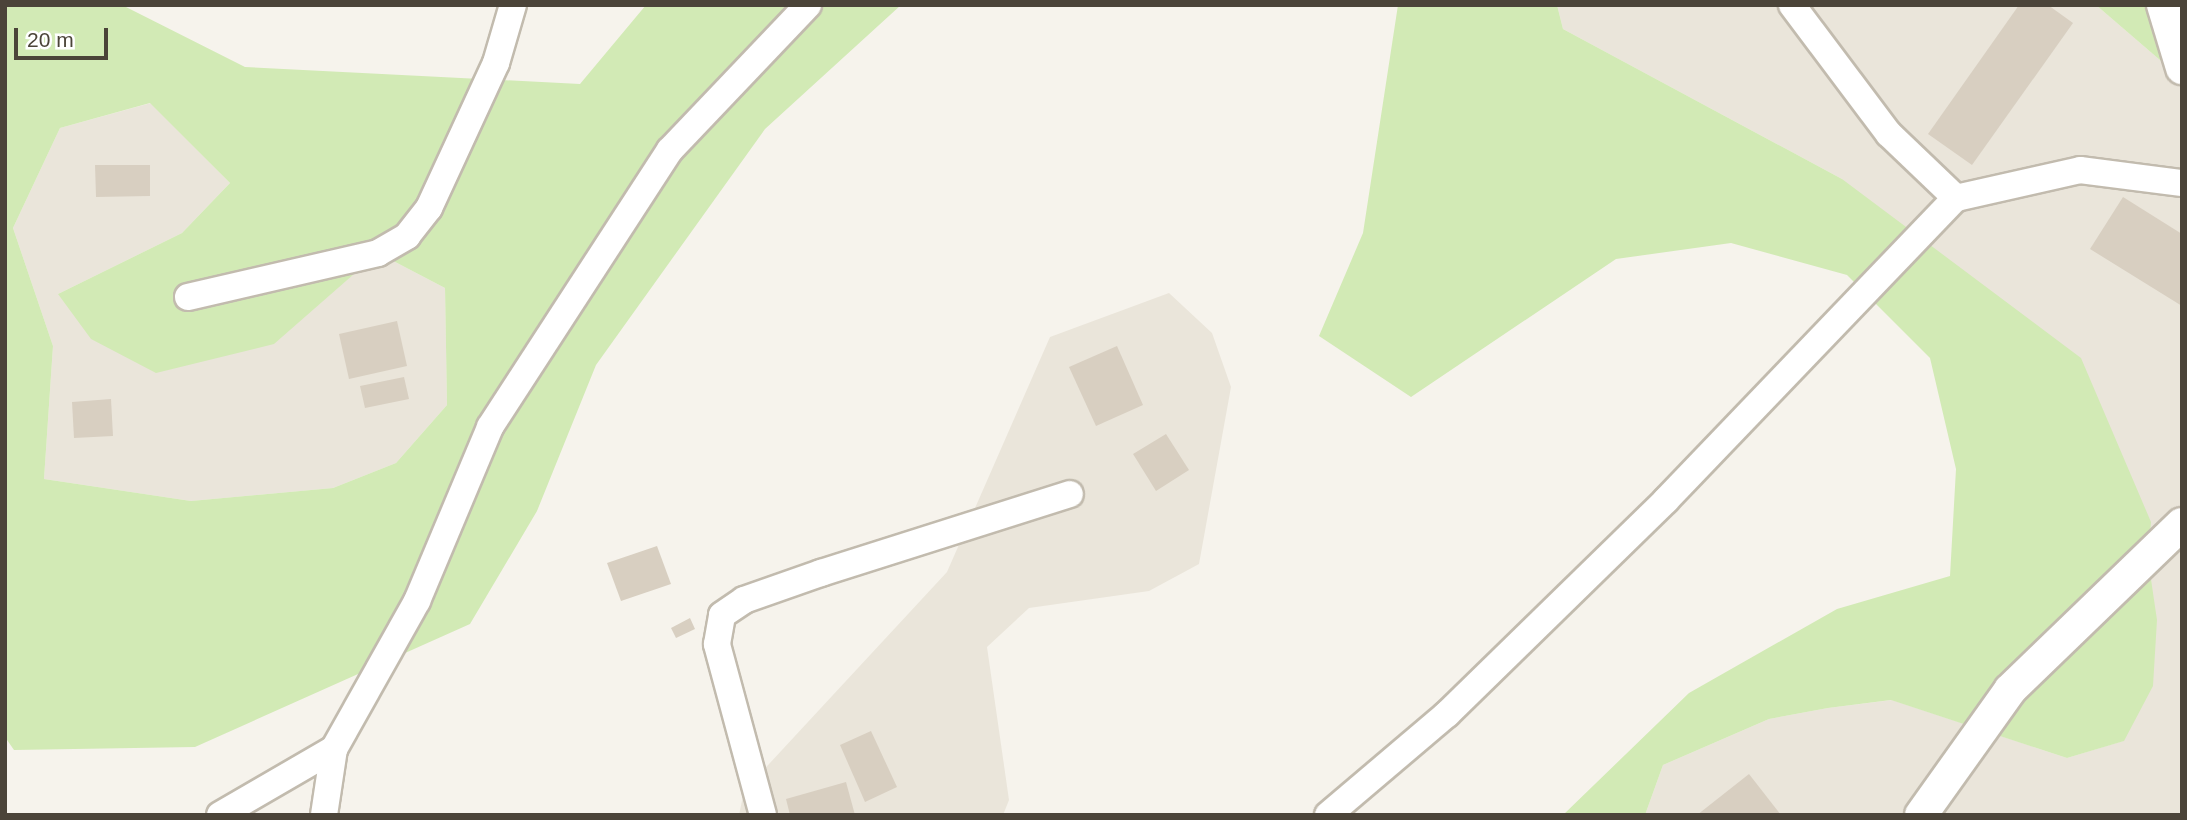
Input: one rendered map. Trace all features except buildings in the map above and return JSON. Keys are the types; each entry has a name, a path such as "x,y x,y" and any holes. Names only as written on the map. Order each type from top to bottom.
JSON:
{"street":[{"path":"188,297 378,253 407,236 435,196 496,63 513,5"},
{"path":"324,815 334,748 417,601 490,427 599,254 670,150 808,5"},
{"path":"1793,5 1889,134 1956,198"},
{"path":"2164,7 2182,68"},
{"path":"1328,815 1447,713 1666,500 1956,198 2080,170 2182,183"},
{"path":"763,815 717,644 722,615 744,600 795,582 1070,494"},
{"path":"1921,815 2010,690 2182,524"},
{"path":"220,815 334,748"}],"shaded area":[{"path":"1557,5 2096,5 2182,79 2182,815 1645,815 1663,765 1769,719 1828,708 1892,700 2067,758 2123,741 1842,179 1563,29"},
{"path":"151,103 230,183 182,233 58,294 378,253 445,288 447,405 396,463 333,488 191,501 44,479 53,346 13,228 60,128"},
{"path":"1169,293 1212,333 1231,387 1199,564 1149,591 1029,608 987,647 1009,800 1003,815 739,815 744,791 947,572 1050,337"}],"green space":[{"path":"5,5 122,5 245,67 580,84 646,5 901,5 765,129 596,365 537,511 470,624 195,747 14,750 5,737","holes":["150,103 230,183 182,233 58,294 91,339 156,373 274,344 378,253 445,288 447,405 396,463 333,488 191,501 44,479 53,346 13,228 60,128"]},
{"path":"1398,5 1557,5 1563,29 1842,179 2081,358 2151,522 2148,559 2157,620 2153,686 2124,741 2067,758 1891,700 1828,708 1769,719 1663,765 1645,815 1563,815 1689,693 1837,609 1950,576 1956,469 1930,358 1847,275 1731,243 1616,259 1411,397 1319,336 1363,233"},
{"path":"2096,5 2182,5 2182,79"}]}
